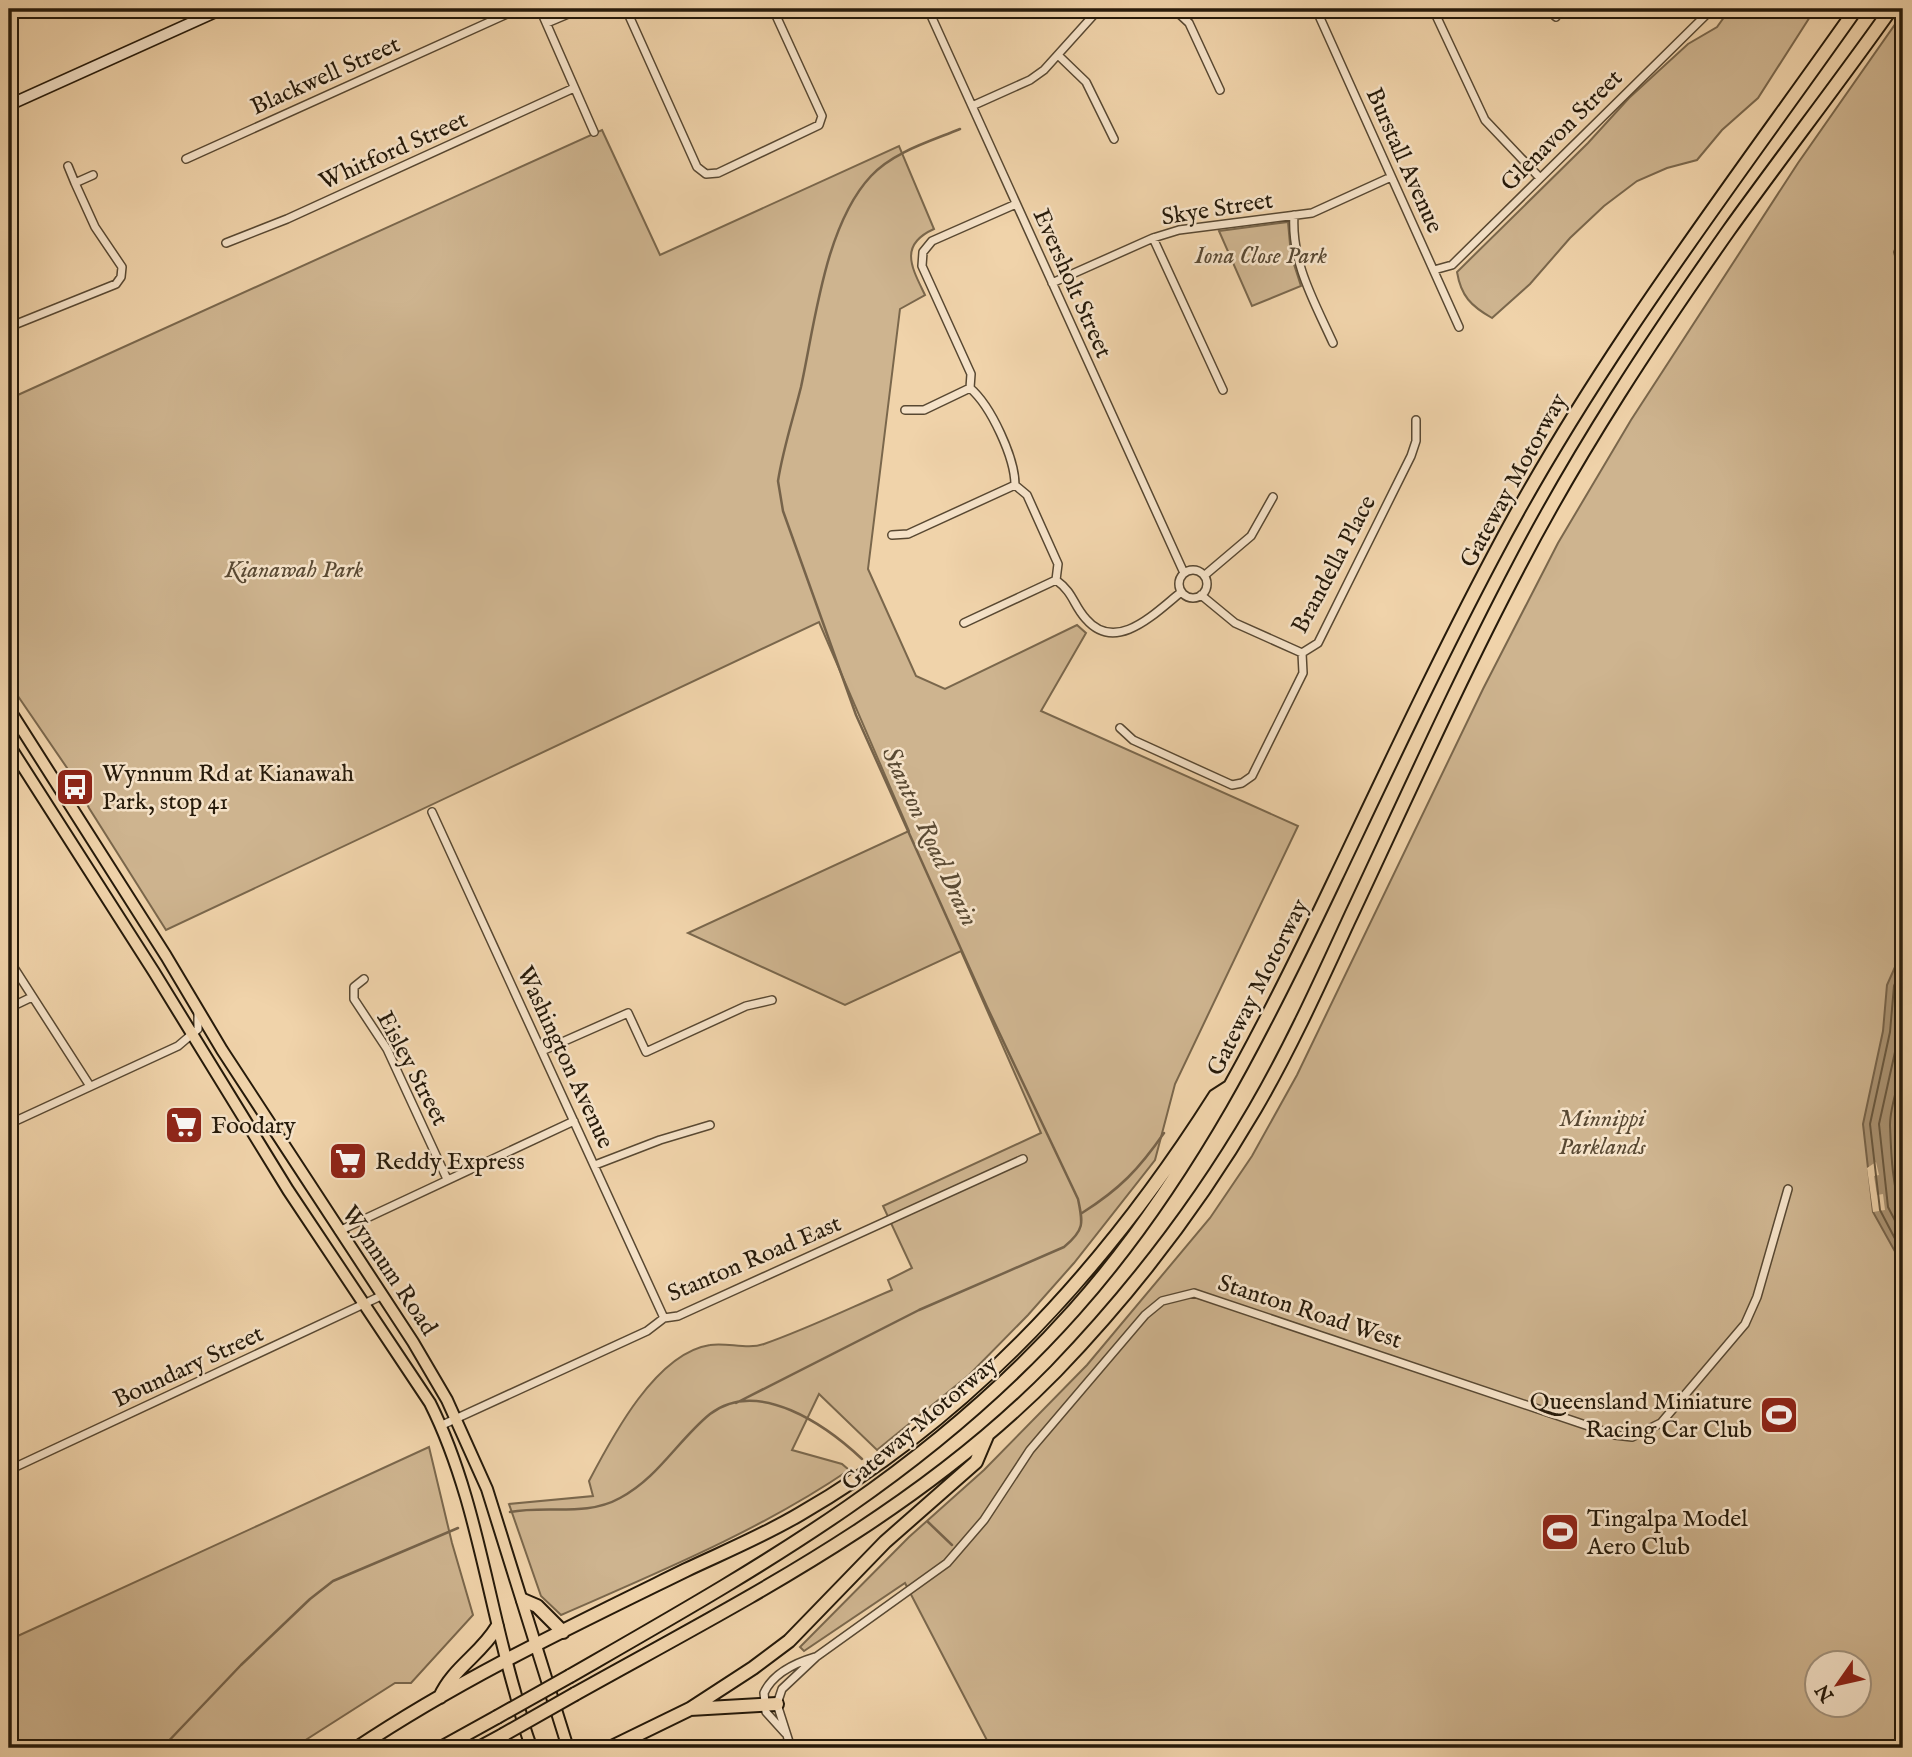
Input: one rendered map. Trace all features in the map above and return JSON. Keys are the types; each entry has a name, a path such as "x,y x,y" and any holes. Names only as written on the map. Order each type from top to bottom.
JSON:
{"highway":[{"name":"Gateway Motorway","path":"441,1748 570,1676 831,1521 900,1472 967,1416 1031,1355 1111,1267 1175,1180 1229,1087 1310,932 1449,643 1554,449 1662,279 1856,9"},
{"name":"Gateway Motorway","path":"479,1748 810,1564 883,1516 988,1436 1052,1375 1116,1306 1171,1238 1222,1164 1296,1032 1468,666 1547,515 1614,401 1688,289 1891,9"},
{"path":"357,1748 505,1661 796,1517 845,1487 914,1437 995,1367 1080,1280 1151,1192 1215,1096 1229,1087"},
{"path":"610,1748 631,1743 690,1709 753,1668 804,1628 885,1542 976,1462 988,1436"},
{"path":"523,1600 537,1606 563,1632"},
{"path":"440,1697 448,1679 487,1641 497,1627"},
{"path":"690,1709 770,1704"}],"main road":[{"path":"9,105 222,9"},
{"name":"Wynnum Road","path":"9,709 339,1231 383,1295 456,1418 481,1472 568,1748"},
{"name":"Wynnum Road","path":"9,745 101,887 288,1190 421,1388 440,1426 470,1513 505,1661 532,1748"},
{"path":"101,887 101,871 109,866"}],"street":[{"name":"Blackwell Street","path":"186,159 518,9"},
{"path":"540,9 594,132"},
{"path":"547,23 580,9"},
{"path":"626,9 697,167 706,174 718,173 819,125 822,116 773,9"},
{"name":"Eversholt Street","path":"929,9 1184,573"},
{"path":"972,106 1030,80 1059,56 1077,30 1099,9"},
{"path":"1174,9 1189,23 1220,90"},
{"name":"Burstall Avenue","path":"1316,9 1459,327"},
{"path":"1433,9 1485,120 1540,178"},
{"path":"1547,9 1556,18"},
{"name":"Glenavon Street","path":"1434,270 1452,265 1712,9"},
{"path":"1059,56 1086,82 1114,139"},
{"name":"Whitford Street","path":"226,243 287,219 574,88"},
{"path":"9,327 116,284 121,277 122,267 95,227 68,166"},
{"path":"75,183 93,175"},
{"name":"Skye Street","path":"1052,283 1153,238 1179,230 1294,215 1328,207 1391,177"},
{"path":"970,388 971,374 922,266 923,252 932,242 1016,204"},
{"path":"1294,215 1293,233 1302,276 1333,343"},
{"path":"1153,238 1223,390"},
{"path":"905,410 923,410 970,388"},
{"path":"970,388 983,399 1015,469 1015,485"},
{"name":"Brandella Place","path":"1120,728 1133,740 1231,785 1242,783 1252,776 1303,673 1303,653 1318,643 1411,456 1416,441 1416,420"},
{"path":"892,536 908,534 1015,485"},
{"path":"1015,485 1027,495 1058,564 1056,580"},
{"path":"1205,575 1251,536 1273,497"},
{"path":"1180,593 1178,582 1184,573 1195,570 1205,575"},
{"path":"1180,593 1191,598 1201,595 1207,586 1205,575"},
{"path":"1056,580 1070,590 1084,617 1093,626 1107,632 1135,628 1180,593"},
{"path":"964,623 1056,580"},
{"path":"1201,595 1235,623 1303,653"},
{"name":"Washington Avenue","path":"432,812 664,1318"},
{"path":"9,960 90,1086"},
{"name":"Eisley Street","path":"364,979 354,987 354,999 387,1049 447,1179"},
{"path":"9,1008 32,997"},
{"path":"542,1051 628,1013 646,1052 746,1006 772,1000"},
{"path":"9,1124 172,1049 198,1029 198,1010"},
{"path":"339,1231 574,1121"},
{"path":"595,1165 660,1140 710,1125"},
{"name":"Stanton Road East","path":"440,1426 647,1331 664,1318 678,1316 1023,1159"},
{"name":"Stanton Road West","path":"816,1657 800,1662 773,1679 764,1693 770,1704 816,1657 947,1563 984,1520 1030,1450 1145,1315 1162,1301 1194,1293 1615,1434 1632,1437 1661,1423 1745,1324 1757,1297 1787,1189"},
{"name":"Boundary Street","path":"9,1470 383,1295"},
{"path":"770,1704 774,1723 785,1733"},
{"path":"770,1704 791,1748"}],"green space":[{"path":"1730,9 1815,9 1758,98 1722,130 1697,160 1667,168 1637,181 1604,206 1570,238 1530,284 1492,318 1478,309 1464,294 1457,272 1588,143 1629,98 1688,44 1717,27"},
{"name":"Minnippi Parklands","path":"1903,13 1903,1748 991,1748 905,1583 804,1651 800,1647 909,1537 984,1470 1087,1365 1210,1218 1252,1156 1297,1075 1483,689 1558,543 1631,420 1798,163"},
{"name":"Kianawah Park","path":"602,130 660,255 899,146 934,229 923,235 912,250 913,266 925,295 900,309 868,569 916,676 945,689 1077,625 1086,633 1041,711 1298,826 1175,1084 1155,1160 1074,1263 1028,1315 969,1375 877,1450 819,1394 792,1450 842,1464 849,1470 745,1531 561,1615 541,1596 509,1504 593,1496 589,1481 623,1421 654,1380 690,1351 717,1344 764,1344 892,1290 888,1280 912,1268 883,1206 1041,1133 961,951 845,1005 688,933 909,831 819,622 166,930 89,808 78,784 9,683 9,399"},
{"name":"Iona Close Park","path":"1288,222 1291,255 1301,286 1252,306 1219,231"},
{"path":"429,1447 473,1615 411,1683 395,1683 293,1748 9,1748 9,1640"}],"water":[{"path":"1903,228 1903,287 1894,252"},
{"path":"1903,949 1903,1266 1873,1212 1863,1124 1883,1031 1887,985"}],"pier":[{"path":"1876,1162 1879,1175 1874,1176 1877,1195 1883,1194 1885,1210 1873,1212 1867,1168"}],"waterway":[{"name":"Stanton Road Drain","path":"736,1403 919,1310 1064,1247 1076,1236 1081,1226 1078,1199 987,1007 856,715 783,511 778,481 824,276 832,247 855,197 871,176 890,160 960,129"},
{"path":"1082,1213 1128,1178 1164,1133"},
{"name":"Stanton Road Drain","path":"510,1512 580,1509 607,1504 620,1498 646,1480 710,1414 729,1404 749,1401 770,1403 791,1410 830,1433 862,1459"},
{"path":"928,1522 952,1545"},
{"name":"Stanton Road Drain","path":"162,1748 241,1665 310,1599 333,1581 458,1528"}],"place":[{"name":"Wynnum Rd at Kianawah Park, stop 41","path":"75,787"},
{"name":"Foodary","path":"184,1125"},
{"name":"Reddy Express","path":"348,1161"},
{"name":"Queensland Miniature Racing Car Club","path":"1779,1415"},
{"name":"Tingalpa Model Aero Club","path":"1560,1532"}]}
